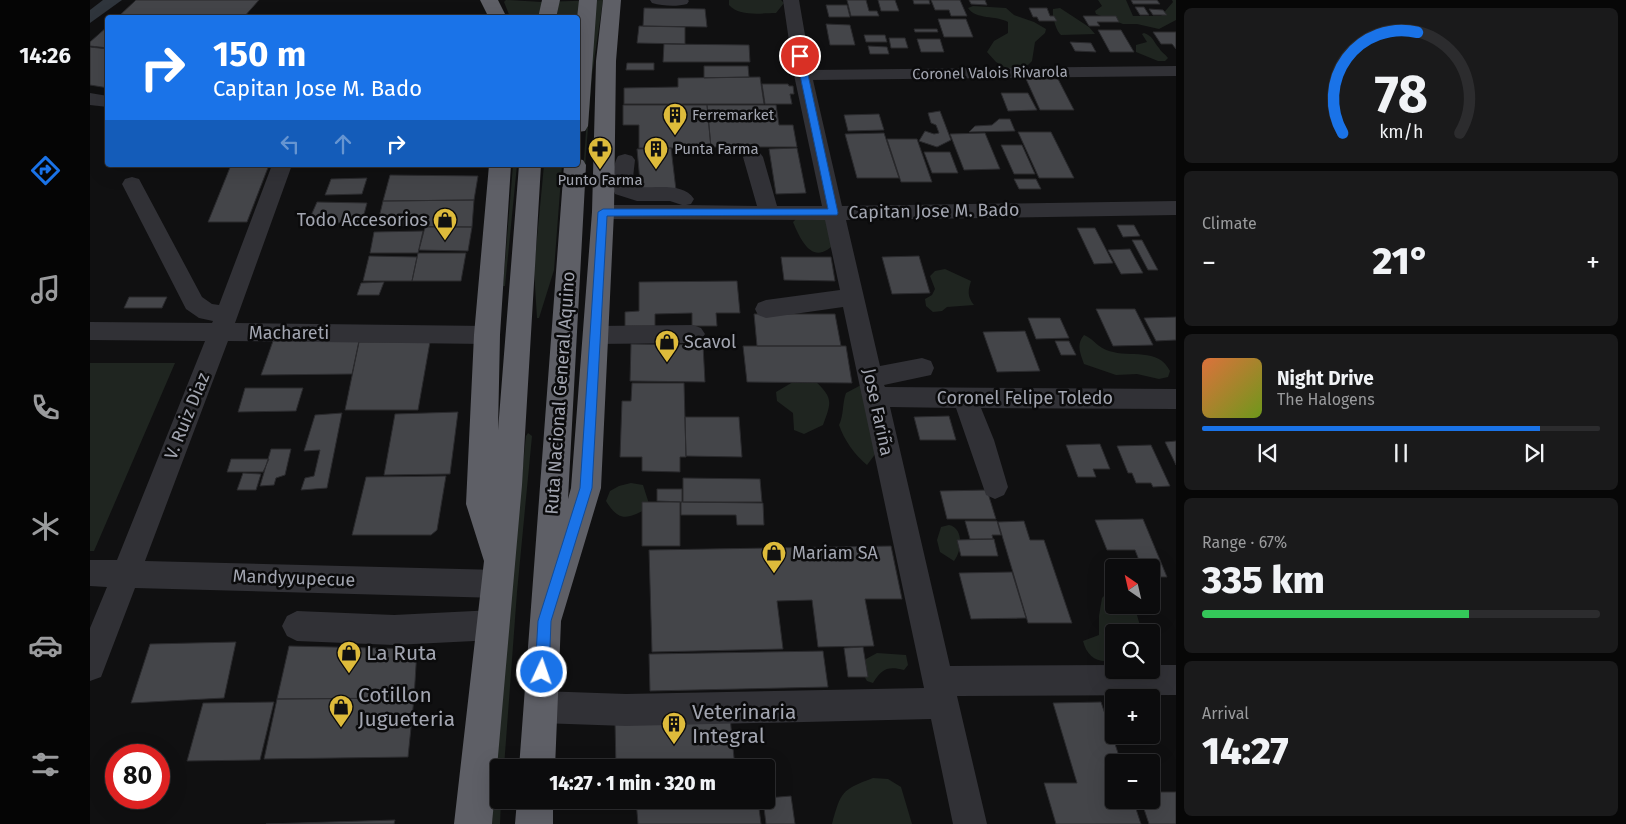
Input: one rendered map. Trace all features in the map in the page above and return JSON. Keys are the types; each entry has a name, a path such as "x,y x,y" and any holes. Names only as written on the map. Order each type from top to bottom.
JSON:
{"highway":[{"path":"488,0 496,15"},
{"path":"548,15 551,0"},
{"path":"580,94 588,0"},
{"name":"Ruta Nacional General Aquino","path":"544,621 586,488 603,212 612,183 606,61 612,0"},
{"path":"500,167 487,335 482,504 500,577"},
{"path":"473,824 500,577 516,371 523,238 530,167"},
{"name":"Ruta Nacional General Aquino","path":"537,759 544,621 575,167"},
{"path":"534,824 535,809"}],"street":[{"path":"658,0 681,1"},
{"name":"Jose Fariña","path":"791,0 804,75 852,297 970,824"},
{"name":"Coronel Valois Rivarola","path":"804,75 1176,71"},
{"path":"753,157 769,212"},
{"path":"625,160 612,183 630,194 682,197 687,203 690,212"},
{"name":"V. Ruiz Diaz","path":"90,666 224,323 281,167"},
{"path":"132,184 194,303 224,323"},
{"name":"Capitan Jose M. Bado","path":"603,212 834,213 1176,208"},
{"path":"766,310 852,297"},
{"name":"Machareti","path":"90,331 224,323 487,335"},
{"path":"595,335 692,334"},
{"path":"873,387 891,375 922,368"},
{"name":"Coronel Felipe Toledo","path":"873,387 965,398 1176,399"},
{"path":"965,398 981,440 995,487"},
{"name":"Mandyyupecue","path":"90,573 500,577"},
{"path":"297,626 394,630 494,625"},
{"path":"540,707 626,710 1176,680"}],"shaded area":[{"path":"103,0 122,0 90,23 90,10"},
{"path":"506,0 542,2 603,0 592,75 576,285 590,75 580,76 580,15 509,15 504,2"},
{"path":"729,0 781,0 784,3 776,13 751,14 734,9 729,5"},
{"path":"1098,0 1126,0 1133,16 1161,16 1173,2 1172,0 1176,0 1176,20 1159,29 1137,24 1123,24 1096,14 1095,11 1102,6"},
{"path":"973,6 1006,8 1014,15 1034,22 1046,29 1045,33 1035,42 1032,61 1028,65 1008,69 996,62 987,52 994,41 1008,33 1008,22 976,14 968,8"},
{"path":"1060,8 1089,27 1095,34 1061,35 1056,27 1053,12 1053,9"},
{"path":"1144,33 1151,37 1168,58 1165,61 1158,61 1136,52 1136,45 1147,42 1142,34"},
{"path":"513,167 517,167 505,286 503,286"},
{"path":"544,167 562,167 554,270 539,318 537,318 534,270"},
{"path":"798,217 826,219 838,240 823,252 811,250 801,239 793,222"},
{"path":"945,269 971,281 969,293 974,305 947,307 942,311 933,312 926,306 925,299 932,295 935,289 930,276 935,271"},
{"path":"1084,335 1109,351 1151,356 1158,359 1170,371 1168,377 1159,379 1137,374 1116,375 1084,364 1079,345"},
{"path":"90,363 175,363 94,551 90,551"},
{"path":"812,378 827,394 829,404 823,425 804,434 794,430 793,413 777,401 776,392 793,382 804,383"},
{"path":"863,384 876,453 867,465 850,447 839,425 846,393"},
{"path":"528,433 532,436 517,592 505,759 497,759 510,593 526,436"},
{"path":"631,483 643,485 650,507 625,517 616,513 606,501 610,491"},
{"path":"949,525 957,530 960,540 959,552 954,561 940,552 937,540 941,527"},
{"path":"1105,595 1105,614 1137,614 1140,624 1105,624 1105,661 1098,660 1090,655 1083,641 1099,635 1099,616 1102,598"},
{"path":"877,653 906,655 908,665 904,670 893,668 882,672 873,683 867,681 860,669 866,659"},
{"path":"873,778 888,779 901,787 912,824 832,824 840,799 848,789"},
{"path":"493,809 501,809 500,824 492,824"}],"building":[{"path":"136,0 259,0 246,15 121,14"},
{"path":"847,0 866,0 869,11 877,11 879,16 851,16"},
{"path":"878,0 895,0 899,11 881,11"},
{"path":"913,0 929,0 930,4 914,4"},
{"path":"931,0 960,0 967,16 951,16 949,10 935,10"},
{"path":"969,0 985,0 987,5 971,4"},
{"path":"1131,0 1157,0 1160,4 1133,4"},
{"path":"826,5 847,5 850,17 829,17"},
{"path":"1135,7 1144,7 1149,15 1140,15"},
{"path":"644,8 705,9 707,27 643,26"},
{"path":"1029,8 1047,8 1050,16 1054,16 1057,21 1039,21 1037,17 1033,17"},
{"path":"1149,9 1163,10 1167,15 1153,15"},
{"path":"1083,16 1116,16 1119,22 1097,22 1100,26 1089,26"},
{"path":"938,19 966,19 973,37 944,37"},
{"path":"826,24 850,25 855,45 830,45"},
{"path":"639,26 685,27 685,44 637,43"},
{"path":"105,29 105,48 90,46 90,42"},
{"path":"914,29 937,29 938,32 915,32"},
{"path":"1098,30 1121,30 1134,52 1110,52"},
{"path":"1153,32 1176,32 1176,49 1172,44 1161,44"},
{"path":"864,35 885,35 887,42 866,42"},
{"path":"889,38 905,38 908,48 891,48"},
{"path":"917,39 940,39 944,52 921,52"},
{"path":"1070,42 1091,43 1096,52 1075,51"},
{"path":"664,44 749,45 750,62 663,62"},
{"path":"868,46 887,47 889,54 870,54"},
{"path":"90,47 105,49 105,88 90,85"},
{"path":"627,63 654,63 654,70 626,70"},
{"path":"704,66 748,66 749,77 704,78"},
{"path":"760,77 764,104 624,104 624,88 678,87 678,78"},
{"path":"1026,79 1058,79 1074,110 1040,110"},
{"path":"762,84 788,84 793,86 794,94 790,94 792,104 765,104"},
{"path":"1001,93 1028,93 1037,110 1008,111"},
{"name":"Ferremarket","path":"623,105 707,105 711,148 639,148 639,125 623,125"},
{"path":"707,105 776,105 779,125 793,125 797,147 711,147"},
{"path":"940,111 951,140 937,147 919,141 925,131 934,134 939,133 936,125 931,123 928,113"},
{"path":"879,114 884,130 848,131 844,115"},
{"path":"999,119 1010,119 1015,131 969,132 975,126 992,125"},
{"path":"1018,132 1051,132 1074,178 1039,178"},
{"path":"884,133 899,178 857,178 845,134"},
{"path":"985,133 1000,169 964,170 950,134"},
{"path":"887,139 917,139 932,182 901,182"},
{"path":"1001,145 1022,145 1035,174 1014,174"},
{"name":"Punta Farma","path":"671,148 676,190 641,192 637,149"},
{"path":"797,148 806,193 776,194 769,149"},
{"path":"924,152 950,152 958,173 932,173"},
{"path":"230,167 268,167 247,222 208,222"},
{"path":"390,175 478,176 474,200 383,201"},
{"path":"367,178 362,194 325,195 331,179"},
{"path":"1014,179 1036,179 1041,189 1019,189"},
{"path":"474,200 472,227 377,226 383,201"},
{"path":"317,202 367,203 362,222 334,223 337,219 309,220"},
{"path":"1117,225 1134,225 1140,236 1123,237"},
{"name":"Todo Accesorios","path":"425,227 472,227 468,251 419,250"},
{"path":"1077,228 1095,228 1113,263 1094,264"},
{"path":"423,231 418,253 370,253 374,232"},
{"path":"1132,240 1142,240 1158,270 1148,270"},
{"path":"1130,249 1143,273 1121,274 1108,250"},
{"path":"418,253 466,253 461,281 412,281"},
{"path":"369,256 417,257 412,281 363,281"},
{"path":"919,256 930,293 892,294 882,257"},
{"path":"781,257 831,257 835,281 784,280"},
{"path":"737,281 740,313 716,313 717,326 692,326 692,313 655,314 655,326 625,326 625,312 639,311 639,282"},
{"path":"384,282 379,295 357,295 361,283"},
{"path":"129,297 167,297 162,308 124,308"},
{"path":"1096,309 1135,309 1153,345 1113,346"},
{"path":"754,314 835,314 841,346 757,346"},
{"path":"1176,317 1176,340 1156,341 1144,318"},
{"path":"1028,318 1060,318 1069,338 1036,339"},
{"path":"1025,331 1040,371 997,372 983,332"},
{"path":"273,341 359,341 352,374 261,375"},
{"path":"1055,341 1069,341 1076,355 1061,355"},
{"path":"359,342 430,342 418,410 345,410"},
{"name":"Scavol","path":"631,344 703,345 705,382 630,381"},
{"path":"743,346 846,346 852,383 747,382"},
{"path":"632,383 684,383 686,457 680,457 680,472 642,471 642,457 620,457 622,401 631,401"},
{"path":"245,388 303,388 296,411 238,412"},
{"path":"458,412 450,474 384,475 395,414"},
{"path":"342,413 327,488 301,490 305,478 314,476 320,450 304,451 315,415"},
{"path":"949,416 956,440 920,440 914,417"},
{"path":"685,417 739,417 742,457 686,456"},
{"path":"1176,441 1176,465 1165,442"},
{"path":"1100,444 1110,469 1093,469 1096,477 1078,477 1066,445"},
{"path":"1151,445 1170,486 1153,487 1151,483 1136,483 1132,473 1128,473 1117,446"},
{"path":"271,449 291,449 285,475 276,478 274,485 260,486"},
{"path":"231,459 269,459 263,472 227,472"},
{"path":"243,473 261,474 256,490 237,490"},
{"path":"446,476 437,530 431,535 352,535 366,477"},
{"path":"683,478 760,479 762,502 683,502"},
{"path":"657,489 682,489 682,502 657,501"},
{"path":"987,490 996,519 947,519 940,491"},
{"path":"642,502 680,502 680,546 642,546"},
{"path":"681,502 763,503 764,525 737,525 736,515 681,515"},
{"path":"1143,519 1160,559 1138,559 1135,550 1107,550 1095,520"},
{"path":"965,521 997,521 1001,535 992,535 993,539 970,539"},
{"path":"1024,521 1030,540 1044,540 1072,623 1028,623 998,522"},
{"path":"994,539 998,556 961,556 957,540"},
{"name":"Mariam SA","path":"891,546 902,599 865,599 874,646 818,647 812,600 777,601 783,649 652,652 649,550"},
{"path":"1160,560 1167,577 1160,577"},
{"path":"1012,572 1026,618 971,619 959,573"},
{"path":"236,642 224,698 131,703 150,644"},
{"name":"La Ruta","path":"289,646 417,649 414,698 277,699"},
{"path":"863,647 868,677 848,677 844,648"},
{"path":"823,651 828,687 650,691 649,654"},
{"name":"Cotillon Jugueteria","path":"414,698 408,757 264,759 277,699"},
{"path":"274,702 260,760 187,761 203,703"},
{"path":"1101,702 1105,714 1105,744 1115,744 1118,754 1105,754 1105,809 1136,809 1141,824 1056,824 1044,783 1077,783 1053,703"},
{"name":"Veterinaria Integral","path":"730,717 734,759 616,759 615,722"},
{"path":"1160,792 1176,792 1176,824 1149,824 1144,809 1160,809"},
{"path":"791,796 795,824 766,824 764,809 775,809 775,797"},
{"path":"637,809 759,809 761,824 638,824"},
{"path":"395,820 394,824 266,824"}],"place":[{"name":"Ferremarket","path":"675,136"},
{"name":"Punto Farma","path":"600,170"},
{"name":"Punta Farma","path":"656,170"},
{"name":"Todo Accesorios","path":"445,241"},
{"name":"Scavol","path":"667,363"},
{"name":"Mariam SA","path":"774,574"},
{"name":"La Ruta","path":"349,674"},
{"name":"Cotillon Jugueteria","path":"341,728"},
{"name":"Veterinaria Integral","path":"674,745"}],"route":[{"path":"542,672 544,621 586,488 603,212 834,213 800,56"}]}
